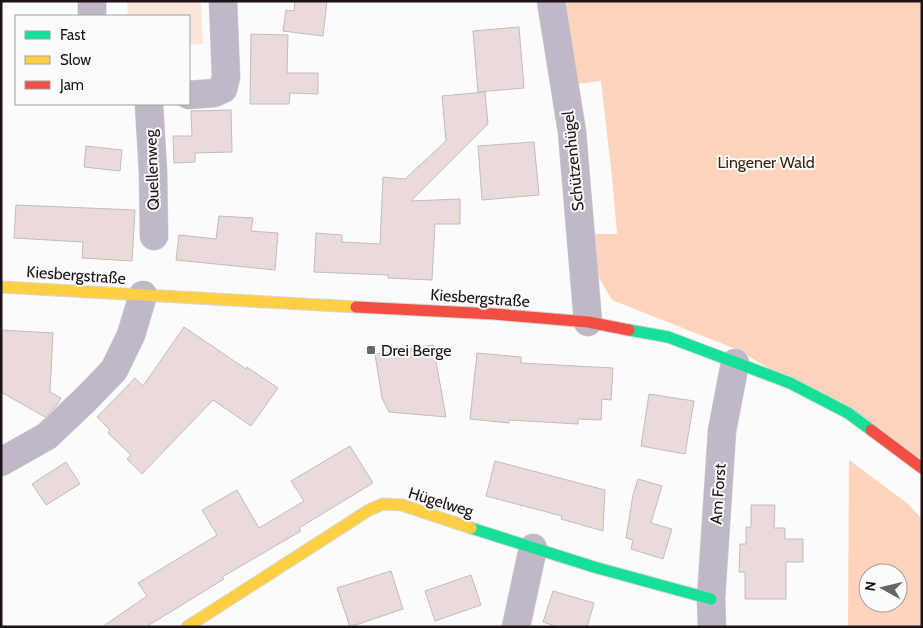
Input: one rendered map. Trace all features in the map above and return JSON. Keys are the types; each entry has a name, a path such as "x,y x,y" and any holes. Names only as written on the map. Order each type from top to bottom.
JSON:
{"street":[{"path":"92,1 92,15"},
{"path":"190,95 214,93 223,89 226,77 222,1"},
{"name":"Schützenhügel","path":"551,1 572,132 588,322"},
{"name":"Quellenweg","path":"149,105 154,236"},
{"name":"Kiesbergstraße","path":"1,286 494,314 588,322 668,337 790,383 848,413 922,468"},
{"path":"1,462 47,436 114,370 131,335 143,295"},
{"name":"Am Forst","path":"712,627 711,600 722,432 735,363"},
{"name":"Hügelweg","path":"187,627 368,510 383,504 402,505 533,548 711,600"},
{"path":"516,627 533,548"}],"shaded area":[{"path":"127,1 201,1 203,44 190,45 190,15 128,15"}],"green space":[{"name":"Lingener Wald","path":"561,1 922,1 922,459 738,350 612,300 591,264 589,234 617,234 601,81 577,84"},
{"path":"849,460 907,503 922,519 922,627 848,627"}],"building":[{"path":"295,1 327,1 323,36 283,31 286,10 294,11"},
{"path":"519,27 524,88 478,92 473,31"},
{"path":"251,34 288,35 287,73 318,73 318,94 290,93 289,104 250,104"},
{"path":"485,92 488,124 411,201 460,199 460,224 435,224 432,280 388,278 388,275 314,272 316,233 342,235 342,242 380,244 383,177 405,179 446,141 442,96"},
{"path":"231,110 232,152 195,153 195,162 174,163 173,136 192,136 191,111"},
{"path":"534,142 539,195 482,200 478,146"},
{"path":"86,146 122,150 120,171 84,167"},
{"path":"16,205 135,210 132,261 82,258 83,242 14,238"},
{"path":"219,216 253,218 251,231 278,233 275,270 176,260 179,235 216,239"},
{"path":"184,327 278,388 251,426 213,400 142,474 127,459 131,455 108,433 110,430 97,417 135,378 143,386"},
{"path":"1,330 53,333 50,392 61,398 45,417 1,392"},
{"path":"433,345 446,417 389,412 382,398 375,354"},
{"path":"477,353 521,357 521,363 613,368 611,400 602,399 601,420 578,419 578,424 509,420 509,423 470,419"},
{"path":"649,394 694,401 685,454 641,446"},
{"path":"350,446 373,483 299,528 301,531 222,577 224,579 146,627 102,627 147,596 138,583 217,535 202,510 237,490 259,528 304,501 291,481"},
{"path":"495,461 605,490 603,531 561,519 562,516 486,496"},
{"path":"66,462 80,484 46,505 32,484"},
{"path":"638,479 662,486 651,523 672,529 663,559 631,549 633,540 626,538 633,495"},
{"path":"751,505 775,505 774,528 785,528 785,539 803,539 803,562 786,562 786,599 745,599 745,572 739,572 740,544 746,544 746,527 751,527"},
{"path":"391,571 403,609 350,627 337,588"},
{"path":"471,575 481,605 435,621 425,591"},
{"path":"553,591 594,603 587,627 558,627 543,622"}],"traffic: fast":[{"path":"629,330 668,337 790,383 848,413 871,430"},
{"path":"471,528 594,567 711,599"}],"traffic: slow":[{"path":"1,287 356,307"},
{"path":"187,627 369,510 383,504 402,505 471,528"}],"traffic: jam":[{"path":"356,307 494,314 588,322 629,330"},
{"path":"871,430 922,468"}],"place":[{"name":"Drei Berge","path":"371,350"}]}
